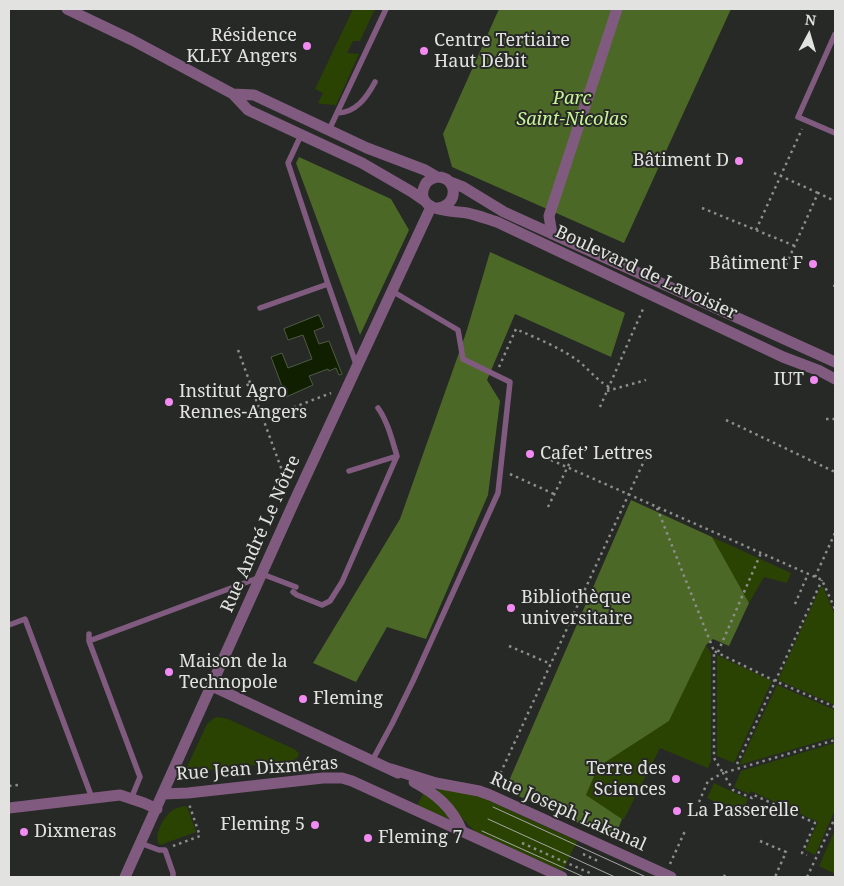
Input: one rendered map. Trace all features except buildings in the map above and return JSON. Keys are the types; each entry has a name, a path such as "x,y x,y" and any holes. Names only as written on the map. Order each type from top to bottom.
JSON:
{"street":[{"name":"Boulevard de Lavoisier","path":"67,9 132,40 233,94 248,110 362,163 432,206 497,222 784,357 835,379"},
{"path":"552,234 549,216 617,9"},
{"name":"Boulevard de Lavoisier","path":"233,94 254,95 367,148 426,170 437,177"},
{"path":"437,177 444,178 450,182 453,188 453,198 447,206 432,206 422,192 424,186 431,179 437,177"},
{"name":"Boulevard de Lavoisier","path":"450,182 504,212 835,362"},
{"name":"Rue André Le Nôtre","path":"125,877 298,493 432,206"},
{"name":"Rue Joseph Lakanal","path":"212,686 372,760 431,792 455,816 462,831"},
{"name":"Rue Joseph Lakanal","path":"391,770 436,783 479,791 490,795 670,873"},
{"name":"Rue Jean Dixméras","path":"164,794 324,778 342,778 462,831"},
{"path":"9,808 120,796 149,804 156,809"},
{"path":"462,831 535,871 562,877"}],"lane":[{"path":"329,130 386,9"},
{"path":"835,34 798,117 835,133"},
{"path":"337,113 348,112 357,106 368,94 374,82"},
{"path":"301,134 288,163 358,367"},
{"path":"260,308 328,284"},
{"path":"372,760 392,724 498,493 510,382 463,360 458,330 392,291"},
{"path":"131,799 140,776 89,638 261,576 294,590 297,595 322,605 330,601 342,582 397,456 390,434 378,408"},
{"path":"349,471 397,456"},
{"path":"9,625 25,619 92,798"},
{"path":"140,843 159,850 165,850 173,877"}],"path":[{"path":"756,230 806,120"},
{"path":"774,173 835,201"},
{"path":"786,265 818,193"},
{"path":"702,208 795,246"},
{"path":"600,407 643,309"},
{"path":"495,375 516,328 582,364 600,382 609,387"},
{"path":"238,350 290,493"},
{"path":"608,390 646,380"},
{"path":"222,394 250,384"},
{"path":"262,418 337,390"},
{"path":"826,419 835,419"},
{"path":"726,420 835,472"},
{"path":"490,795 650,448"},
{"path":"548,506 575,452"},
{"path":"551,460 822,580 835,609"},
{"path":"500,470 554,494"},
{"path":"656,506 714,651 714,758 733,790 752,798 754,795 815,822 802,853 807,854"},
{"path":"815,577 835,533"},
{"path":"718,653 762,553"},
{"path":"795,604 808,574"},
{"path":"737,764 822,580"},
{"path":"509,646 551,664"},
{"path":"714,651 835,707"},
{"path":"699,802 708,781 723,773 835,740"},
{"path":"9,786 18,785"},
{"path":"165,850 200,836 188,802"},
{"path":"807,877 835,818"},
{"path":"670,873 685,831"},
{"path":"760,841 786,852 775,877"},
{"path":"522,843 592,874"},
{"path":"583,854 598,860"},
{"path":"724,877 726,872"}],"green space":[{"path":"353,9 375,9 360,41 353,41 347,53 359,54 336,105 318,103 323,93 315,89"},
{"name":"Parc Saint-Nicolas","path":"499,9 731,9 624,243 452,167 443,134"},
{"path":"299,157 391,199 409,230 360,335 296,163"},
{"path":"490,252 625,313 611,357 515,314 487,380 500,401 488,495 426,639 387,627 356,682 313,663 400,519 466,333"},
{"path":"631,500 712,537 749,603 729,646 713,639 706,645 669,721 598,767 586,795 622,819 614,839 505,790"},
{"path":"712,537 791,573 787,583 764,577 749,603"},
{"path":"821,586 835,615 835,705 778,680"},
{"path":"706,645 711,653 711,761 708,768 660,748 624,819 622,819 586,795 598,767 669,721"},
{"path":"717,655 772,681 734,763 717,756"},
{"path":"777,685 835,710 835,737 739,765"},
{"path":"218,717 228,719 294,749 299,753 298,757 293,761 199,771 187,774 185,771 207,724"},
{"path":"835,743 835,810 815,855 805,850 818,822 751,791 749,794 734,787 741,771"},
{"path":"714,783 748,799 741,814 707,798"},
{"path":"439,788 481,797 577,841 563,871 477,833 437,790"},
{"path":"424,792 435,799 450,819 417,806"},
{"path":"184,806 188,809 196,832 160,845 157,837 163,821 173,810"},
{"path":"835,830 835,874 819,866"}],"shaded area":[{"path":"319,315 324,327 314,331 319,344 329,341 342,374 339,375 336,368 309,376 313,385 286,397 271,357 282,353 288,368 312,359 303,335 288,340 284,329"}],"tram line":[{"path":"493,807 646,877"},
{"path":"488,819 615,877"},
{"path":"482,831 584,877"}],"place":[{"name":"Résidence KLEY Angers","path":"307,46"},
{"name":"Centre Tertiaire Haut Débit","path":"424,51"},
{"name":"Bâtiment D","path":"739,161"},
{"name":"Bâtiment F","path":"813,264"},
{"name":"IUT","path":"814,380"},
{"name":"Institut Agro Rennes-Angers","path":"169,402"},
{"name":"Cafet’ Lettres","path":"530,454"},
{"name":"Bibliothèque universitaire","path":"511,608"},
{"name":"Maison de la Technopole","path":"169,672"},
{"name":"Fleming","path":"303,699"},
{"name":"Terre des Sciences","path":"676,779"},
{"name":"La Passerelle","path":"677,811"},
{"name":"Fleming 5","path":"315,825"},
{"name":"Dixmeras","path":"24,832"},
{"name":"Fleming 7","path":"368,838"}]}
